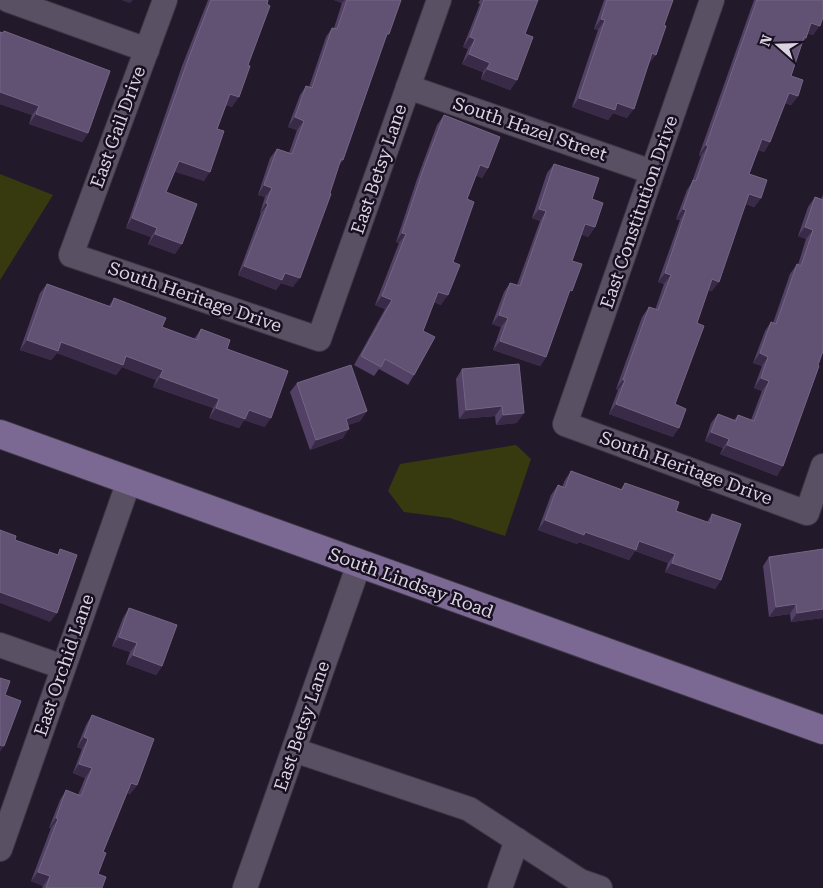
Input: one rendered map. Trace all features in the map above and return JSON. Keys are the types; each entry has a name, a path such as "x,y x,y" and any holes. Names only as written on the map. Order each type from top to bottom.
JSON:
{"main road":[{"name":"South Lindsay Road","path":"0,434 823,730"}],"street":[{"path":"8,0 147,50"},
{"name":"East Gail Drive","path":"71,254 165,0"},
{"name":"East Betsy Lane","path":"319,339 438,0"},
{"name":"East Constitution Drive","path":"565,424 712,0"},
{"name":"South Hazel Street","path":"408,88 652,172"},
{"name":"South Heritage Drive","path":"71,254 319,339"},
{"name":"South Heritage Drive","path":"565,424 806,512 823,466"},
{"name":"East Orchid Lane","path":"0,850 129,481"},
{"name":"East Betsy Lane","path":"245,888 359,564"},
{"path":"0,645 63,667"},
{"path":"294,750 469,809 580,881 600,888"},
{"path":"500,888 517,840"}],"green space":[{"path":"0,174 53,195 0,280"},
{"path":"516,445 531,459 505,536 450,518 404,512 388,491 400,464"}],"building":[{"path":"211,0 268,0 267,4 270,6 248,65 250,66 239,97 230,94 217,129 224,131 210,172 179,161 166,192 197,204 182,244 155,234 157,228 132,218"},
{"path":"347,0 401,0 389,34 387,34 343,160 341,159 331,194 300,278 285,273 282,280 244,266 268,204 266,203 272,188 264,185 277,149 292,154 304,121 295,117 306,86 312,88 332,28 337,29"},
{"path":"484,0 538,0 525,34 533,37 517,80 487,69 490,63 469,54 475,39 470,37"},
{"path":"607,0 673,0 656,55 652,53 634,109 617,103 615,110 579,98 605,20 601,19"},
{"path":"757,0 823,0 823,17 820,26 811,23 806,38 804,37 791,76 803,80 798,96 789,93 770,142 762,139 749,174 767,180 761,198 749,194 719,282 712,279 697,323 704,326 675,404 686,409 679,428 616,404 649,307 658,310 671,275 665,273 686,210 683,209 693,180 696,181 708,146 706,145"},
{"path":"4,31 110,71 88,133 36,114 39,106 0,92 0,32 3,33"},
{"path":"444,115 500,137 488,168 480,165 467,199 474,202 453,262 460,265 448,295 438,292 423,331 435,337 414,375 385,359 381,367 361,356 392,300 382,296 406,234 402,233"},
{"path":"554,164 599,178 592,199 603,203 595,227 585,224 572,261 582,264 572,291 570,290 546,357 500,341 508,318 499,315 510,283 520,286 546,211 539,209"},
{"path":"815,197 823,200 823,351 783,466 727,445 729,439 711,432 718,414 736,421 738,415 754,421 769,381 761,378 768,357 760,353 771,322 776,324 797,264 801,266 813,230 805,227"},
{"path":"47,284 111,307 114,298 166,318 162,327 197,340 201,329 230,340 227,349 288,371 271,418 249,410 245,419 216,408 219,399 160,377 163,370 126,356 123,365 61,342 58,351 27,340"},
{"path":"519,364 524,413 503,415 502,406 466,410 462,369"},
{"path":"351,365 367,411 346,419 349,429 316,440 297,383"},
{"path":"571,471 622,490 625,483 679,502 676,511 710,523 712,514 741,524 721,580 672,563 675,554 639,541 636,550 585,532 584,535 545,520 558,485 565,488"},
{"path":"0,530 16,536 15,540 58,555 60,549 77,555 57,613 0,592"},
{"path":"823,549 823,609 797,613 796,604 776,607 769,557"},
{"path":"129,608 177,625 162,666 133,655 137,643 119,637"},
{"path":"0,678 10,681 5,695 21,701 4,746 0,745"},
{"path":"92,715 154,739 137,785 131,783 103,852 106,853 98,874 106,877 102,888 46,888 50,876 38,872 58,819 56,818 66,790 81,796 92,768 79,764 88,739 84,737"}]}
